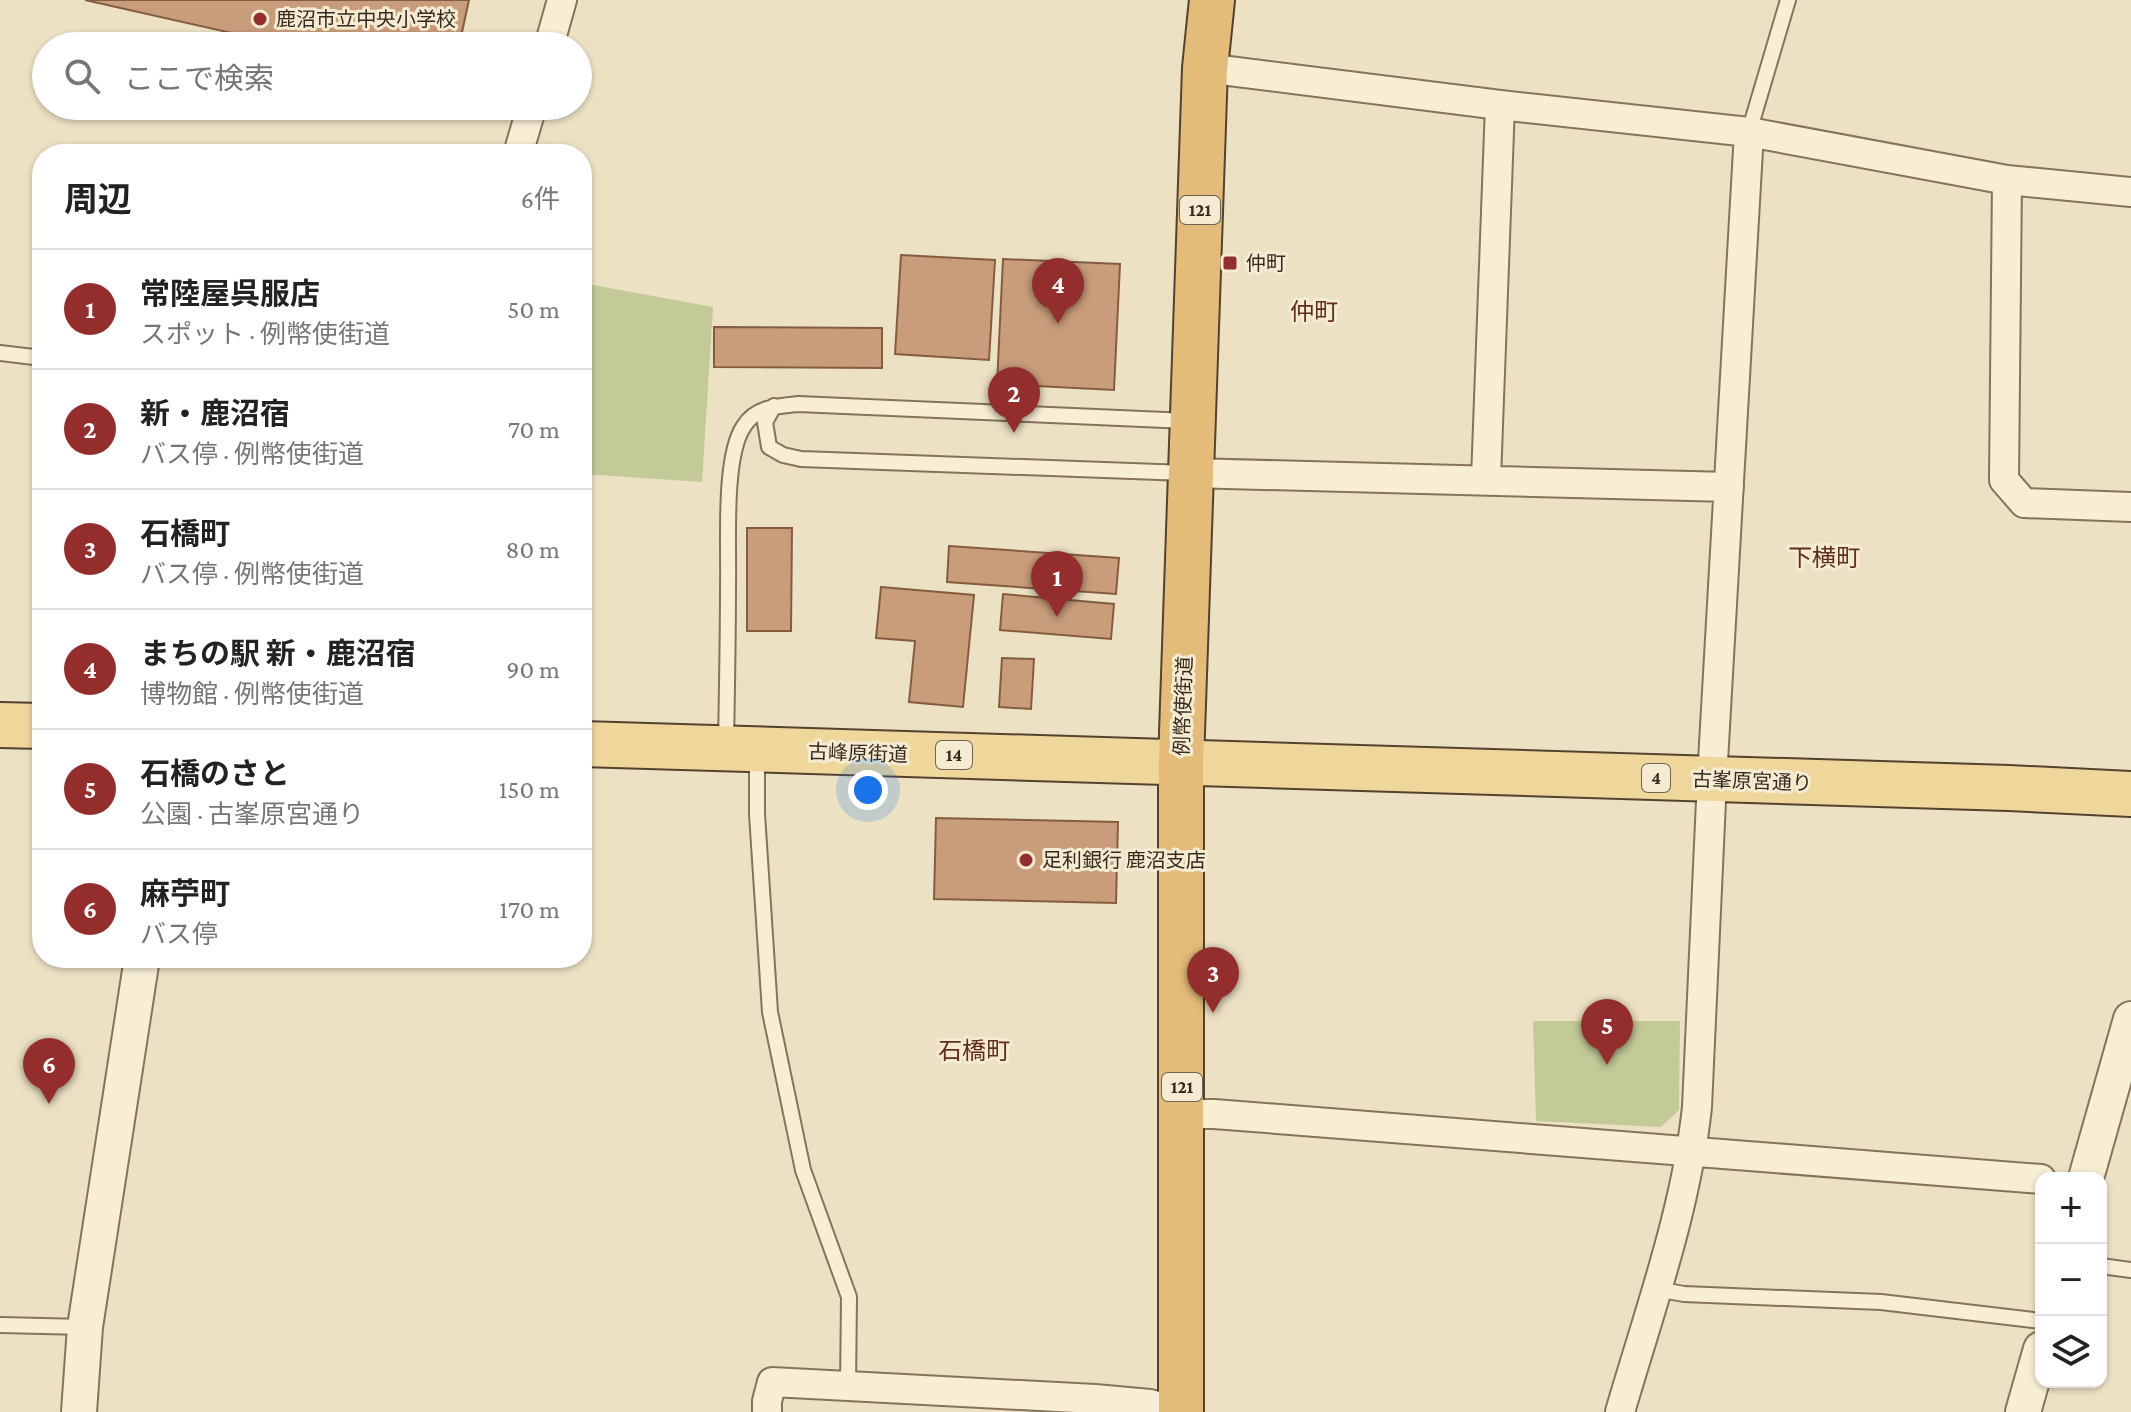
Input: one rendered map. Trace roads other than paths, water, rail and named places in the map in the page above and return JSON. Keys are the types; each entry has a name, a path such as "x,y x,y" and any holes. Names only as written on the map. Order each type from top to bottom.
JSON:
{"highway":[{"name":"例幣使街道","path":"1180,1412 1181,762 1205,68 1212,0"}],"main road":[{"path":"0,725 32,726"},
{"name":"古峰原街道","path":"592,744 1181,762"},
{"name":"古峯原宮通り","path":"1181,762 2131,794"}],"street":[{"path":"553,32 562,0"},
{"path":"1205,68 1749,132 2007,180 2131,192"},
{"path":"1486,479 1500,105"},
{"path":"521,144 528,120"},
{"path":"1620,1412 1683,1199 1692,1153 1698,1091 1712,779 1749,132"},
{"path":"2007,180 2004,480 2024,503 2131,507"},
{"path":"1190,473 1729,487"},
{"path":"79,1412 85,1327 140,968"},
{"path":"2088,1172 2126,1061 2131,1019"},
{"path":"1182,1114 1214,1114 2035,1179"},
{"path":"2023,1412 2035,1370"},
{"path":"767,1412 772,1382 1095,1399 1150,1404 1180,1412"}],"lane":[{"path":"1749,132 1788,0"},
{"path":"0,353 32,357"},
{"path":"848,1387 849,1297 803,1170 770,1012 757,814 742,749 729,496 736,440 745,424 757,413 774,406 798,404 1193,421"},
{"path":"774,406 765,422 769,447 783,455 801,459 1190,473"},
{"path":"2107,1267 2131,1270"},
{"path":"1656,1289 1684,1294 1881,1302 2035,1320"},
{"path":"0,1325 85,1327"}],"place":[{"name":"鹿沼市立中央小学校","path":"260,19"},
{"name":"仲町","path":"1230,263"},
{"name":"まちの駅 新・鹿沼宿","path":"1058,324"},
{"name":"新・鹿沼宿","path":"1014,433"},
{"name":"常陸屋呉服店","path":"1057,617"},
{"name":"足利銀行 鹿沼支店","path":"1026,860"},
{"name":"石橋町","path":"1213,1013"},
{"name":"石橋のさと","path":"1607,1065"},
{"name":"麻苧町","path":"49,1104"}],"district":[{"name":"仲町","path":"1314,311"},
{"name":"下横町","path":"1824,557"},
{"name":"石橋町","path":"974,1050"}]}
